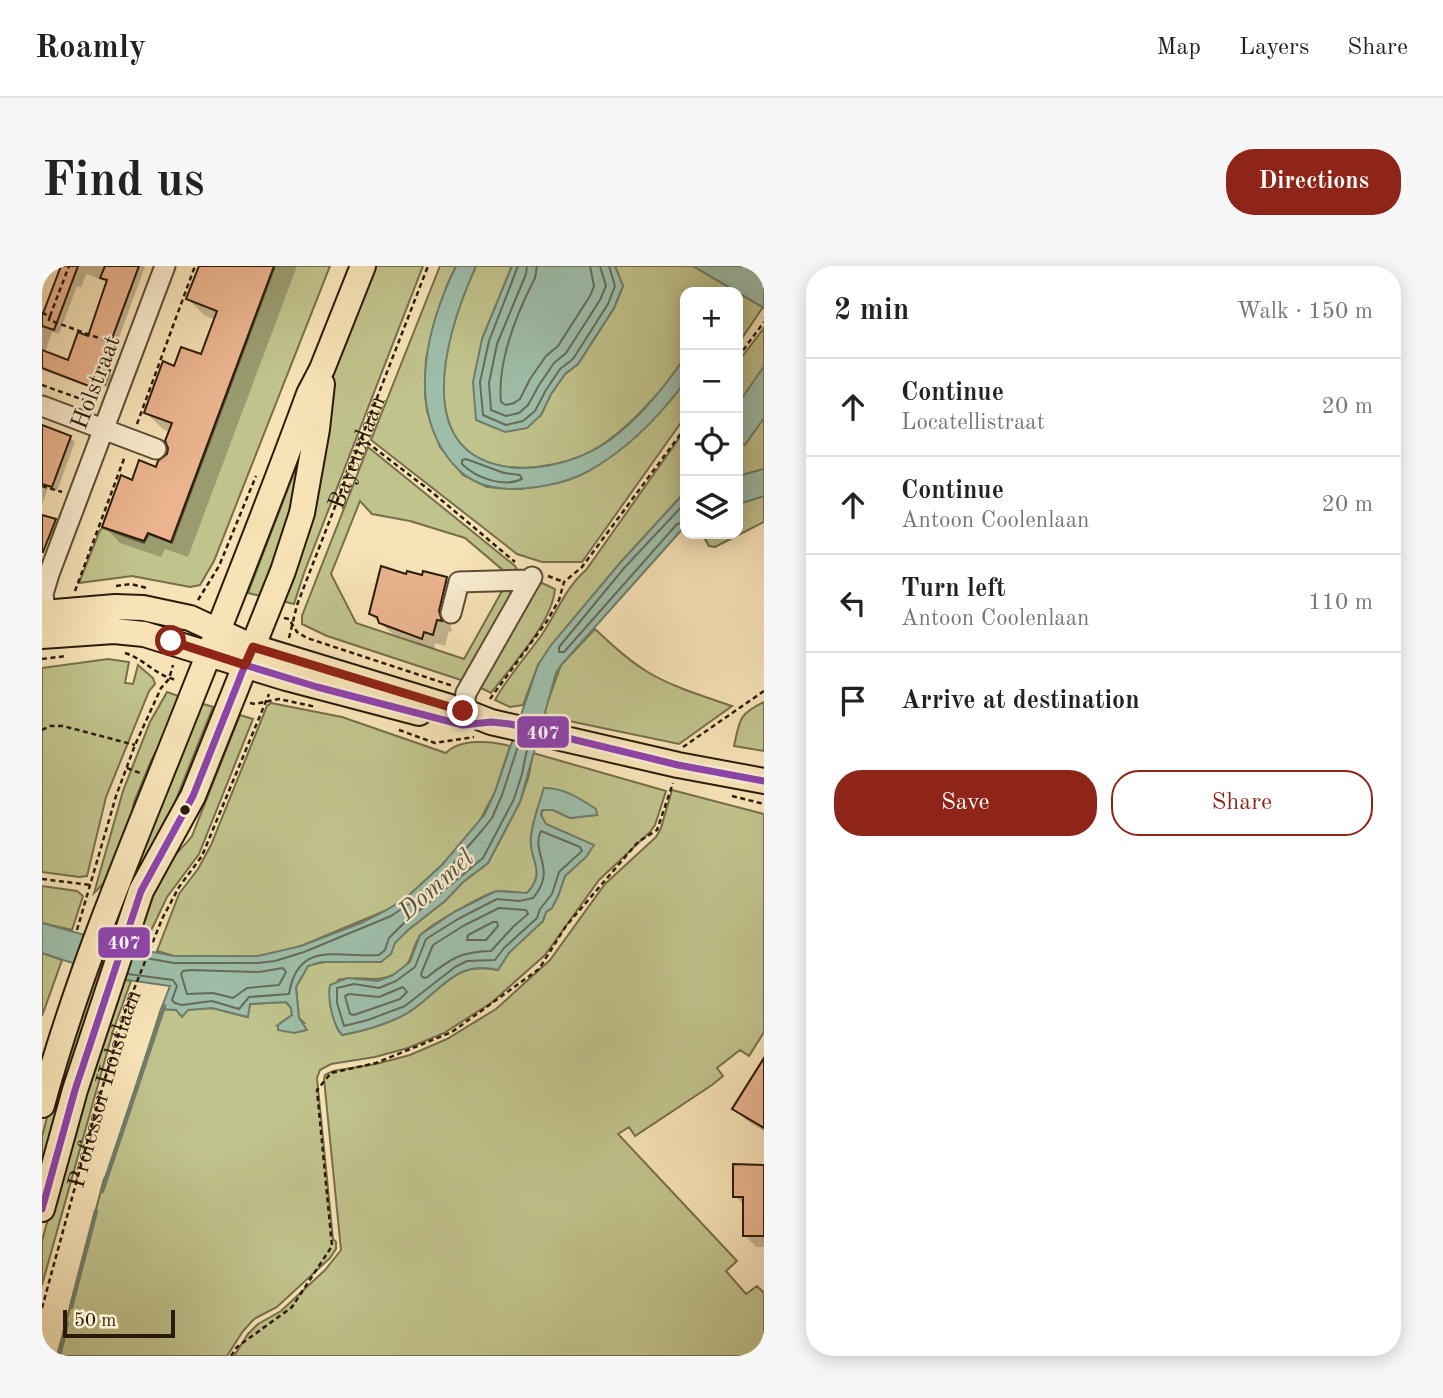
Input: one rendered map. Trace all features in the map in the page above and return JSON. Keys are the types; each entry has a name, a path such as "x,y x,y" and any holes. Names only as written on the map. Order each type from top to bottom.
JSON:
{"main road":[{"name":"Bayeuxlaan","path":"213,643 309,394 323,369 363,266"},
{"name":"Bayeuxlaan","path":"249,656 283,571 302,513 317,429 323,369"},
{"path":"44,631 115,607 143,608 190,618 213,643 317,687 463,725 496,716"},
{"path":"42,1105 53,1065 116,882 213,643"},
{"path":"249,656 464,702 547,733 678,765 764,782"},
{"name":"Professor Holstlaan","path":"42,1209 96,1024 141,891 193,796 249,656"}],"street":[{"name":"Holstraat","path":"44,631 43,594 46,573 78,497 165,266"},
{"path":"42,406 156,449"},
{"path":"451,612 459,582 531,578"},
{"path":"464,702 531,578"}],"path":[{"path":"50,317 69,266"},
{"name":"Bayeuxlaan","path":"289,639 292,623 360,437 428,266"},
{"path":"42,313 50,317 49,320 133,350"},
{"path":"743,350 764,322"},
{"path":"42,385 89,402"},
{"path":"496,716 559,600 564,582 582,567 680,435"},
{"path":"360,437 433,493 531,578"},
{"path":"42,486 78,497"},
{"path":"199,599 207,600"},
{"path":"292,623 297,632 307,638 450,685 464,702"},
{"path":"44,631 67,656"},
{"path":"116,650 138,657 169,679"},
{"path":"86,902 116,796 135,745 161,688 169,679 175,659"},
{"path":"681,747 764,691"},
{"path":"246,701 255,704 279,699"},
{"name":"Professor Holstlaan","path":"42,1308 44,1292 126,1009 162,919 179,887 202,856 265,701"},
{"path":"42,730 63,726 135,745"},
{"path":"435,743 464,739"},
{"path":"127,768 142,774"},
{"path":"232,1356 237,1347 292,1307 332,1246 317,1090 331,1073 376,1063 452,1032 539,969 566,926 638,842 657,830 673,782"},
{"path":"42,879 91,886"}],"green space":[{"path":"275,266 330,266 214,561 200,585 190,587 132,576 79,583 103,528 144,543 149,534 172,543"},
{"path":"371,266 423,266 294,604 278,600 333,365"},
{"path":"440,266 456,266 447,285 426,359 425,394 427,411 440,447 463,475 487,487 522,489 629,442 680,388 680,424 582,562 542,562 517,554 371,440"},
{"path":"476,266 512,266 482,339 541,415 551,394 565,374 578,364 614,308 623,286 615,266 693,266 729,287 680,287 680,364 628,425 584,455 556,464 524,468 493,464 479,459 459,443 448,420 443,372 461,300"},
{"path":"743,295 763,307 743,337"},
{"path":"764,328 764,469 743,475 743,413 743,355"},
{"path":"680,437 680,497 620,563 552,645 538,665 523,705 510,707 495,700 543,633 567,592 586,570"},
{"path":"305,444 291,516 265,597 248,593"},
{"path":"368,447 515,566 521,576 511,577 465,538 410,521 372,514 360,501 331,574 356,623 464,659 506,584 512,597 464,681 327,636 302,624 302,616"},
{"path":"764,496 764,522 743,533 743,502"},
{"path":"705,539 731,539 715,547 709,546"},
{"path":"542,583 555,589 547,616 539,629 491,693 477,686 534,587"},
{"path":"595,629 656,677 732,706 679,744 550,717 544,712 561,665"},
{"path":"108,659 129,662 125,683 133,684 138,665 153,678 155,684 149,691 106,797 87,876 42,872 42,668"},
{"path":"167,692 184,698 151,761 134,802 128,835 112,875 94,893 123,791 150,722"},
{"path":"197,702 213,707 173,807 113,941 107,939"},
{"path":"764,702 764,751 734,746 741,719"},
{"path":"271,703 342,717 446,753 468,743 486,742 510,746 495,792 478,824 442,865 407,897 387,910 301,946 274,954 174,956 157,951 179,894 198,869 211,845 267,706"},
{"path":"240,715 253,719 199,854 167,897 142,950 131,948 151,886 163,867 192,836"},
{"path":"533,753 666,791 655,825 650,832 599,880 545,955 491,1003 444,1033 408,1048 331,1064 320,1070 317,1078 333,1239 336,1242 336,1249 330,1258 277,1307 254,1319 227,1356 57,1356 104,1179 161,1009 212,1008 247,1017 250,1004 286,1002 292,1015 278,1025 304,1023 299,1018 296,987 308,966 327,962 366,961 391,954 394,943 488,863 520,802","holes":["544,788 596,815 570,818 553,810 543,810 541,815 545,824 584,841 589,853 565,876 558,896 543,921 508,953 498,970 482,968 459,974 402,1016 342,1035 330,1005 338,980 377,979 392,975 408,963 421,935 445,918 495,892 527,893 536,878 531,836"]},
{"path":"672,790 764,814 764,1032 749,1056 740,1050 717,1068 723,1076 712,1085 635,1136 629,1127 618,1134 737,1261 726,1271 746,1294 757,1286 764,1293 764,1356 234,1356 258,1324 281,1311 325,1270 341,1250 325,1075 410,1055 447,1039 496,1009 550,960 605,884 656,837"},
{"path":"42,886 77,891 83,896 72,930 42,923"},
{"path":"42,953 62,960 42,1016"},
{"path":"95,971 103,973 42,1184 42,1136 56,1085"},
{"path":"121,979 131,981 113,1031 42,1285 42,1241 82,1093"}],"water":[{"path":"456,266 476,266 454,325 444,390 448,419 460,443 483,460 531,468 578,457 610,440 631,422 660,391 680,364 680,388 628,444 587,472 549,485 518,489 481,484 466,476 446,455 434,433 427,410 426,360 446,288"},
{"path":"512,266 615,266 623,286 614,308 578,364 565,374 551,394 541,415 527,428 505,432 476,420 473,382 482,339"},
{"path":"693,266 754,266 764,271 764,308 743,296 743,287 728,287"},
{"path":"764,366 764,418 745,445 743,444 743,397"},
{"path":"764,469 764,496 743,502 743,475"},
{"name":"Dommel","path":"680,497 680,532 556,673 520,802 488,863 408,930 395,943 391,954 381,962 321,962 308,966 296,987 299,1018 307,1030 294,1033 278,1030 278,1025 292,1015 286,1002 250,1004 248,1017 212,1008 188,1010 182,1017 176,1010 161,1009 170,986 121,979 42,953 42,923 131,948 174,956 258,956 301,946 361,923 407,897 442,865 485,814 538,665 551,645"},
{"path":"544,788 558,789 578,798 596,809 597,815 570,818 553,810 542,810 541,815 546,824 594,845 586,857 565,876 558,896 543,921 509,953 498,970 470,969 459,973 402,1016 342,1035 332,1011 330,985 347,978 378,981 393,975 410,962 420,935 454,912 496,891 527,893 537,872 531,837"}],"building":[{"path":"61,266 78,266 54,330 42,326 42,316"},
{"path":"105,266 139,266 110,344 113,345 105,368 110,370 105,384 96,381 94,388 42,368 42,350 68,360 78,332 88,336 107,280 100,278"},
{"path":"199,266 274,266 171,542 148,533 144,541 102,527 121,475 132,480 139,460 156,467 158,461 167,454 165,441 172,423 144,413 163,361 174,366 181,347 201,354 217,311 186,299"},
{"path":"42,425 71,436 52,487 42,484"},
{"path":"42,515 56,519 43,552 42,552"},
{"path":"381,566 406,574 407,571 422,575 423,571 447,577 439,611 442,621 437,620 433,635 424,632 422,639 379,623 377,617 369,614"},
{"path":"764,1058 764,1128 732,1109"},
{"path":"733,1164 764,1165 764,1236 743,1236 743,1197 733,1197"}],"waterway":[{"path":"102,1191 164,1006"},
{"path":"71,1307 96,1211"},
{"path":"59,1356 67,1323"}],"transit line":[{"name":"407","path":"42,1209 75,1090 141,891 193,796 245,665 317,687 463,725 491,722 510,724 678,765 764,781"}],"route":[{"path":"171,641 245,665 253,647 463,711"}]}
